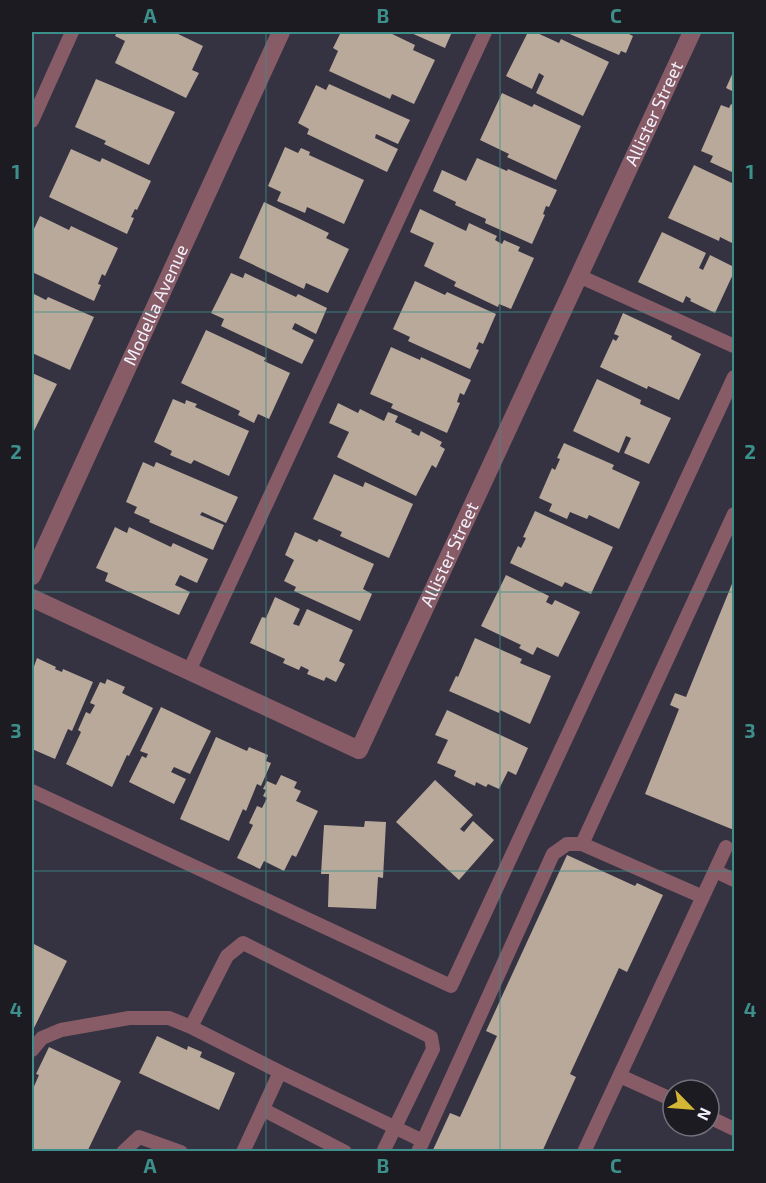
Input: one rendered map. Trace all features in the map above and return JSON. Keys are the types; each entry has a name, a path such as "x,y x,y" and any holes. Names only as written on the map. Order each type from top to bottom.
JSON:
{"street":[{"name":"Modella Avenue","path":"32,576 281,32"},
{"name":"Allister Street","path":"32,598 359,750 692,32"}],"lane":[{"path":"32,120 72,32"},
{"path":"189,671 485,32"},
{"path":"579,276 735,346"},
{"path":"32,791 451,986 735,377"},
{"path":"582,844 735,514"},
{"path":"32,1050 42,1038 61,1030 129,1018 169,1018 395,1128 421,1146 553,854 567,844 582,844 703,897"},
{"path":"584,1152 726,847"},
{"path":"715,871 735,880"},
{"path":"191,1027 227,956 243,943 431,1037 433,1049 383,1152"},
{"path":"243,1152 280,1072"},
{"path":"620,1076 661,1095"},
{"path":"264,1110 345,1152"},
{"path":"721,1123 735,1129"},
{"path":"123,1152 139,1137 164,1144 181,1152"}],"building":[{"path":"117,32 174,32 203,46 192,70 199,73 186,98 115,63 125,41 115,36"},
{"path":"341,32 388,32 415,45 413,50 435,60 414,104 392,94 390,99 329,71 338,51 333,48"},
{"path":"409,32 452,32 445,48"},
{"path":"528,32 535,32 559,43 561,39 609,62 583,116 536,93 544,76 539,73 532,89 506,76"},
{"path":"565,32 630,32 629,34 633,36 626,53 621,51 619,55"},
{"path":"734,70 734,92 726,88"},
{"path":"96,79 175,112 149,165 104,144 106,141 75,127"},
{"path":"329,84 410,120 398,144 376,134 375,138 398,149 387,172 307,134 309,129 298,123 316,85 326,90"},
{"path":"502,93 532,107 534,104 581,126 556,180 507,157 509,154 480,140"},
{"path":"731,104 734,106 734,173 710,162 713,156 701,151 721,105 729,108"},
{"path":"285,147 298,153 301,148 310,152 309,155 364,180 344,224 307,207 305,213 277,201 281,192 268,186"},
{"path":"71,149 100,162 102,158 151,181 137,210 135,209 131,217 134,218 127,234 49,197"},
{"path":"477,158 557,190 549,207 546,206 543,214 545,215 532,244 485,223 486,219 455,205 456,202 433,191 442,170 466,181"},
{"path":"694,165 734,184 734,244 720,237 719,241 668,218"},
{"path":"264,202 329,233 326,238 349,249 328,293 306,283 304,289 239,258"},
{"path":"420,209 466,231 469,223 497,236 495,240 502,244 504,240 520,247 518,251 534,258 511,309 499,304 498,307 454,286 456,282 424,266 434,243 410,232"},
{"path":"40,216 69,230 71,226 118,248 105,276 102,274 98,284 101,285 94,301 32,272 32,233"},
{"path":"662,232 706,253 699,268 703,270 710,255 734,267 734,272 715,313 690,301 691,299 686,296 683,303 638,282"},
{"path":"231,273 243,278 245,273 296,297 298,294 327,308 316,334 295,323 292,329 314,340 302,364 221,326 224,319 211,313"},
{"path":"415,281 445,295 447,292 496,314 483,344 479,342 476,349 479,350 470,369 408,341 410,337 393,329"},
{"path":"32,293 46,300 48,297 94,317 70,370 32,353"},
{"path":"623,313 672,336 671,339 701,354 679,400 648,386 647,389 600,367 613,339 616,341 619,336 614,334"},
{"path":"206,330 266,358 264,361 290,373 269,419 258,414 254,423 238,415 240,411 181,383"},
{"path":"391,347 420,360 421,357 471,380 464,395 460,393 457,402 460,403 447,433 391,408 393,404 370,394"},
{"path":"32,373 57,384 32,435"},
{"path":"597,379 641,400 640,404 671,418 649,464 624,453 631,438 626,436 619,453 573,431"},
{"path":"173,399 185,404 186,400 197,404 195,407 249,431 229,476 194,460 191,464 170,455 172,451 154,442"},
{"path":"338,403 358,413 360,409 384,421 388,412 398,416 395,422 412,430 411,432 419,436 421,431 442,442 440,446 445,449 436,468 432,465 416,496 337,457 349,432 329,423"},
{"path":"564,443 614,465 612,469 640,482 619,529 589,515 587,519 570,512 567,519 549,511 552,504 539,498 552,468 555,470 560,459 557,458"},
{"path":"143,462 154,467 156,462 238,497 226,523 202,512 200,515 224,525 213,550 134,513 137,507 126,502"},
{"path":"334,474 363,487 365,482 413,504 389,558 340,536 342,532 313,519"},
{"path":"535,511 613,547 591,594 565,582 562,587 510,563 518,546 521,548 526,538 523,537"},
{"path":"115,527 127,533 129,527 171,547 173,543 208,559 197,583 180,575 175,585 190,592 179,615 105,581 108,573 96,568"},
{"path":"295,532 317,542 319,539 374,564 363,589 372,594 360,621 294,591 296,587 284,581 294,560 285,555"},
{"path":"506,575 549,596 546,602 552,605 555,600 580,612 558,657 537,647 533,655 519,648 521,645 481,626"},
{"path":"734,579 734,830 645,794 679,709 670,705 675,693 686,697"},
{"path":"275,597 300,609 293,624 299,626 307,609 353,630 339,661 345,664 336,682 326,677 324,681 307,674 309,670 301,666 299,670 283,663 285,659 250,643 262,617 266,618"},
{"path":"475,638 522,659 520,663 551,676 530,724 449,691 456,676 458,677"},
{"path":"37,658 62,672 63,669 93,682 72,731 68,729 55,759 32,749 32,672"},
{"path":"107,679 125,687 122,693 153,708 112,787 66,764 81,732 78,730 86,712 90,714 95,705 90,703 100,682 105,684"},
{"path":"161,707 211,731 190,774 174,767 171,772 186,779 174,804 129,782 142,756 146,758 148,754 140,751"},
{"path":"447,710 528,748 516,775 508,771 499,789 488,784 486,787 476,782 475,786 454,776 456,771 437,763 448,740 435,735"},
{"path":"216,737 247,751 249,747 268,755 266,761 271,763 261,786 257,784 246,811 243,809 229,841 180,819"},
{"path":"281,775 297,782 294,788 301,791 296,801 318,811 296,857 292,855 284,871 264,861 260,869 237,858 253,825 249,823 257,806 262,808 267,798 263,796 266,790 263,789 267,781 276,785"},
{"path":"435,780 473,815 460,829 464,832 473,821 494,840 459,880 396,822"},
{"path":"365,821 386,822 383,878 378,877 376,909 328,907 329,874 321,874 324,825 364,827"},
{"path":"567,855 635,886 637,883 663,895 627,972 619,968 570,1074 576,1077 542,1152 432,1152 450,1113 460,1117 497,1036 486,1031"},
{"path":"32,943 67,961 34,1028 32,1027"},
{"path":"157,1036 187,1050 188,1046 202,1052 200,1057 235,1073 219,1110 139,1073"},
{"path":"49,1047 121,1081 87,1152 32,1152 32,1091 39,1075 36,1074"}]}
